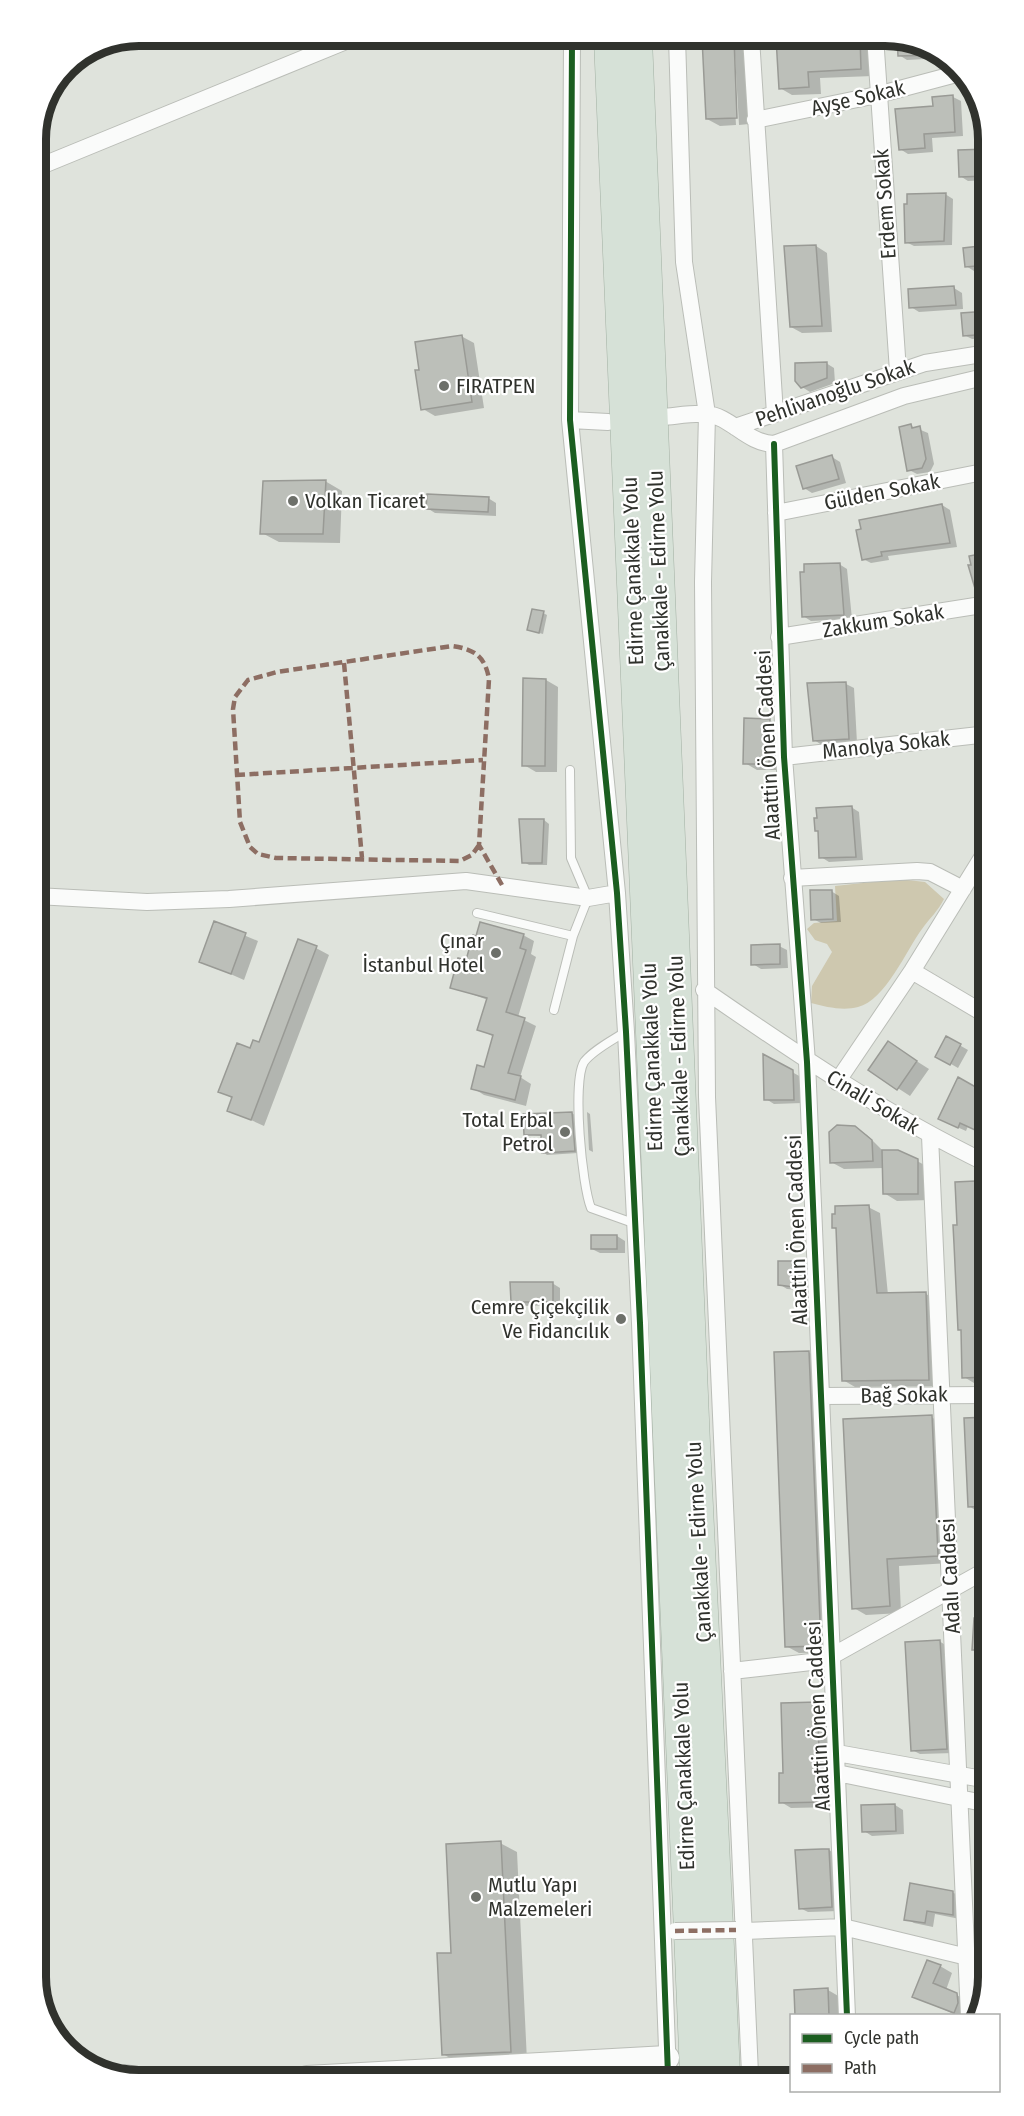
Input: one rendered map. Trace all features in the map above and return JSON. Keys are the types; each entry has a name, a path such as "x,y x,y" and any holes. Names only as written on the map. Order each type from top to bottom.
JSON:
{"highway":[{"path":"601,47 629,162"},
{"name":"Edirne Çanakkale Yolu","path":"611,47 629,162 639,1028 675,1896 695,2070"},
{"name":"Çanakkale - Edirne Yolu","path":"636,47 629,162 732,1931 724,2070"},
{"path":"629,162 648,117 648,47"}],"street":[{"path":"47,164 333,46"},
{"path":"572,47 570,420 617,893 639,1028"},
{"path":"678,47 684,262 707,414 703,582 707,1097 732,1671 732,1931 749,2070"},
{"path":"751,47 776,414"},
{"name":"Erdem Sokak","path":"876,47 898,371"},
{"name":"Ayşe Sokak","path":"755,120 878,95 951,75"},
{"name":"Pehlivanoğlu Sokak","path":"735,427 898,371 925,363 977,355"},
{"name":"Pehlivanoğlu Sokak","path":"735,427 753,441 774,444 904,396 977,379"},
{"path":"663,417 707,414 735,427"},
{"path":"570,420 608,422"},
{"name":"Alaattin Önen Caddesi","path":"774,444 784,757 807,1062 847,2014"},
{"name":"Gülden Sokak","path":"776,513 977,473"},
{"name":"Zakkum Sokak","path":"779,637 977,606"},
{"name":"Manolya Sokak","path":"784,757 977,735"},
{"path":"837,1082 912,970 977,866"},
{"path":"792,878 917,871 930,872 963,889"},
{"path":"47,896 158,901 466,881 588,898 617,893"},
{"path":"912,970 977,1009"},
{"name":"Cinali Sokak","path":"705,990 837,1082 930,1136 977,1159"},
{"name":"Adalı Caddesi","path":"930,1136 969,2014"},
{"name":"Bağ Sokak","path":"821,1396 977,1395"},
{"path":"732,1671 811,1662 832,1656 977,1575"},
{"path":"837,1753 977,1778"},
{"path":"837,1773 977,1801"},
{"path":"552,2070 668,2066 675,1896"},
{"path":"675,1931 843,1927 977,1959"}],"lane":[{"path":"554,1010 573,936 588,898 571,858 570,771"},
{"path":"477,913 573,936"},
{"path":"639,1028 585,1062 579,1076 579,1112 585,1195 591,1208 647,1224"}],"shaded area":[{"path":"899,879 925,882 944,899 886,985 868,1003 858,1007 840,1009 811,1003 812,986 832,952 827,944 815,940 807,929 814,923 837,921 835,886"}],"building":[{"path":"702,47 734,47 737,118 706,119"},
{"path":"777,47 860,47 861,69 808,72 809,87 779,89"},
{"path":"898,48 923,55 898,56"},
{"path":"953,95 955,132 924,134 925,148 899,150 895,109 933,106 932,97"},
{"path":"977,149 977,176 959,177 958,150"},
{"path":"946,193 944,241 905,243 904,204 907,204 907,194"},
{"path":"816,245 822,326 790,327 784,246"},
{"path":"977,246 977,266 965,267 963,248"},
{"path":"954,286 956,305 909,308 908,289"},
{"path":"977,312 977,335 963,336 961,313"},
{"name":"FIRATPEN","path":"462,335 472,402 421,410 415,370 419,370 415,342"},
{"path":"827,362 827,378 801,388 795,381 795,363"},
{"path":"911,424 912,428 920,426 926,459 922,468 907,471 899,427"},
{"path":"832,455 839,479 803,489 796,466"},
{"name":"Volkan Ticaret","path":"326,480 323,534 260,534 263,481"},
{"path":"427,494 489,497 488,512 426,509"},
{"path":"942,504 950,543 881,552 882,556 862,560 856,530 861,529 859,520"},
{"path":"977,554 977,592 968,565 971,565 969,556"},
{"path":"840,563 844,615 802,617 800,572 804,572 804,564"},
{"path":"532,609 544,611 539,633 527,630"},
{"path":"523,678 546,679 545,766 522,766"},
{"path":"846,682 849,739 813,741 807,683"},
{"path":"744,718 770,719 769,764 743,764"},
{"path":"852,806 856,857 819,858 818,831 815,831 814,818 817,818 816,808"},
{"path":"519,819 544,819 542,863 522,863"},
{"path":"810,890 832,890 833,919 811,920"},
{"path":"214,921 246,933 231,974 199,962"},
{"path":"480,922 524,934 520,948 526,950 506,1012 525,1018 508,1073 521,1076 515,1100 471,1089 477,1065 484,1067 493,1035 477,1030 487,998 450,988 458,958 466,960 473,935 476,936"},
{"path":"298,939 317,946 251,1120 227,1111 232,1097 218,1092 237,1043 250,1048 253,1040 259,1042"},
{"path":"780,944 780,964 751,965 751,945"},
{"path":"946,1036 961,1044 950,1065 935,1057"},
{"path":"888,1041 917,1061 897,1090 868,1070"},
{"path":"763,1054 793,1070 794,1100 764,1100"},
{"path":"958,1077 977,1088 977,1131 960,1123 958,1128 938,1119"},
{"path":"572,1112 575,1151 542,1153 541,1135 524,1135 523,1114"},
{"path":"837,1125 855,1126 872,1140 873,1161 830,1163 829,1132"},
{"path":"882,1150 898,1150 918,1159 918,1194 883,1194"},
{"path":"955,1182 977,1183 977,1377 962,1378 961,1330 958,1330 953,1225 957,1225"},
{"path":"869,1205 877,1293 926,1292 929,1380 842,1381 836,1228 832,1228 832,1214 835,1214 835,1206"},
{"path":"591,1235 617,1235 617,1249 591,1249"},
{"path":"778,1261 803,1261 803,1288 778,1285"},
{"path":"510,1282 553,1282 553,1302 511,1302"},
{"path":"809,1351 821,1646 785,1647 774,1352"},
{"path":"932,1415 938,1556 887,1559 890,1606 852,1609 843,1419"},
{"path":"977,1417 977,1507 968,1507 964,1418"},
{"path":"974,1618 977,1618 977,1682 976,1650 972,1650"},
{"path":"940,1640 947,1749 911,1751 905,1642"},
{"path":"817,1702 820,1772 824,1772 824,1802 779,1803 779,1773 783,1773 781,1703"},
{"path":"975,1732 977,1732 977,1755"},
{"path":"895,1804 896,1831 862,1832 861,1805"},
{"path":"501,1841 511,2052 442,2055 437,1953 451,1953 446,1844"},
{"path":"829,1849 832,1907 799,1909 795,1850"},
{"path":"910,1883 953,1891 953,1915 927,1911 925,1923 904,1920"},
{"path":"927,1960 941,1965 933,1983 957,1993 958,2003 954,2013 912,1997"},
{"path":"828,1988 829,2014 795,2014 794,1990"}],"marked path":[{"path":"479,845 472,855 460,861 276,858 258,854 250,847 240,822 233,709 235,697 248,680 277,672 452,646 466,649 477,655 485,665 489,679 479,845 502,885"},
{"path":"344,663 362,858"},
{"path":"236,775 483,760"},
{"path":"675,1931 736,1930"}],"cycle path":[{"path":"572,47 570,420 617,893 626,1032 640,1323 668,2070"},
{"path":"774,444 784,757 807,1062 847,2014"}],"place":[{"name":"FIRATPEN","path":"444,386"},
{"name":"Volkan Ticaret","path":"293,501"},
{"name":"Çınar İstanbul Hotel","path":"496,953"},
{"name":"Total Erbal Petrol","path":"565,1132"},
{"name":"Cemre Çiçekçilik Ve Fidancılık","path":"621,1319"},
{"name":"Mutlu Yapı Malzemeleri","path":"476,1897"}]}
